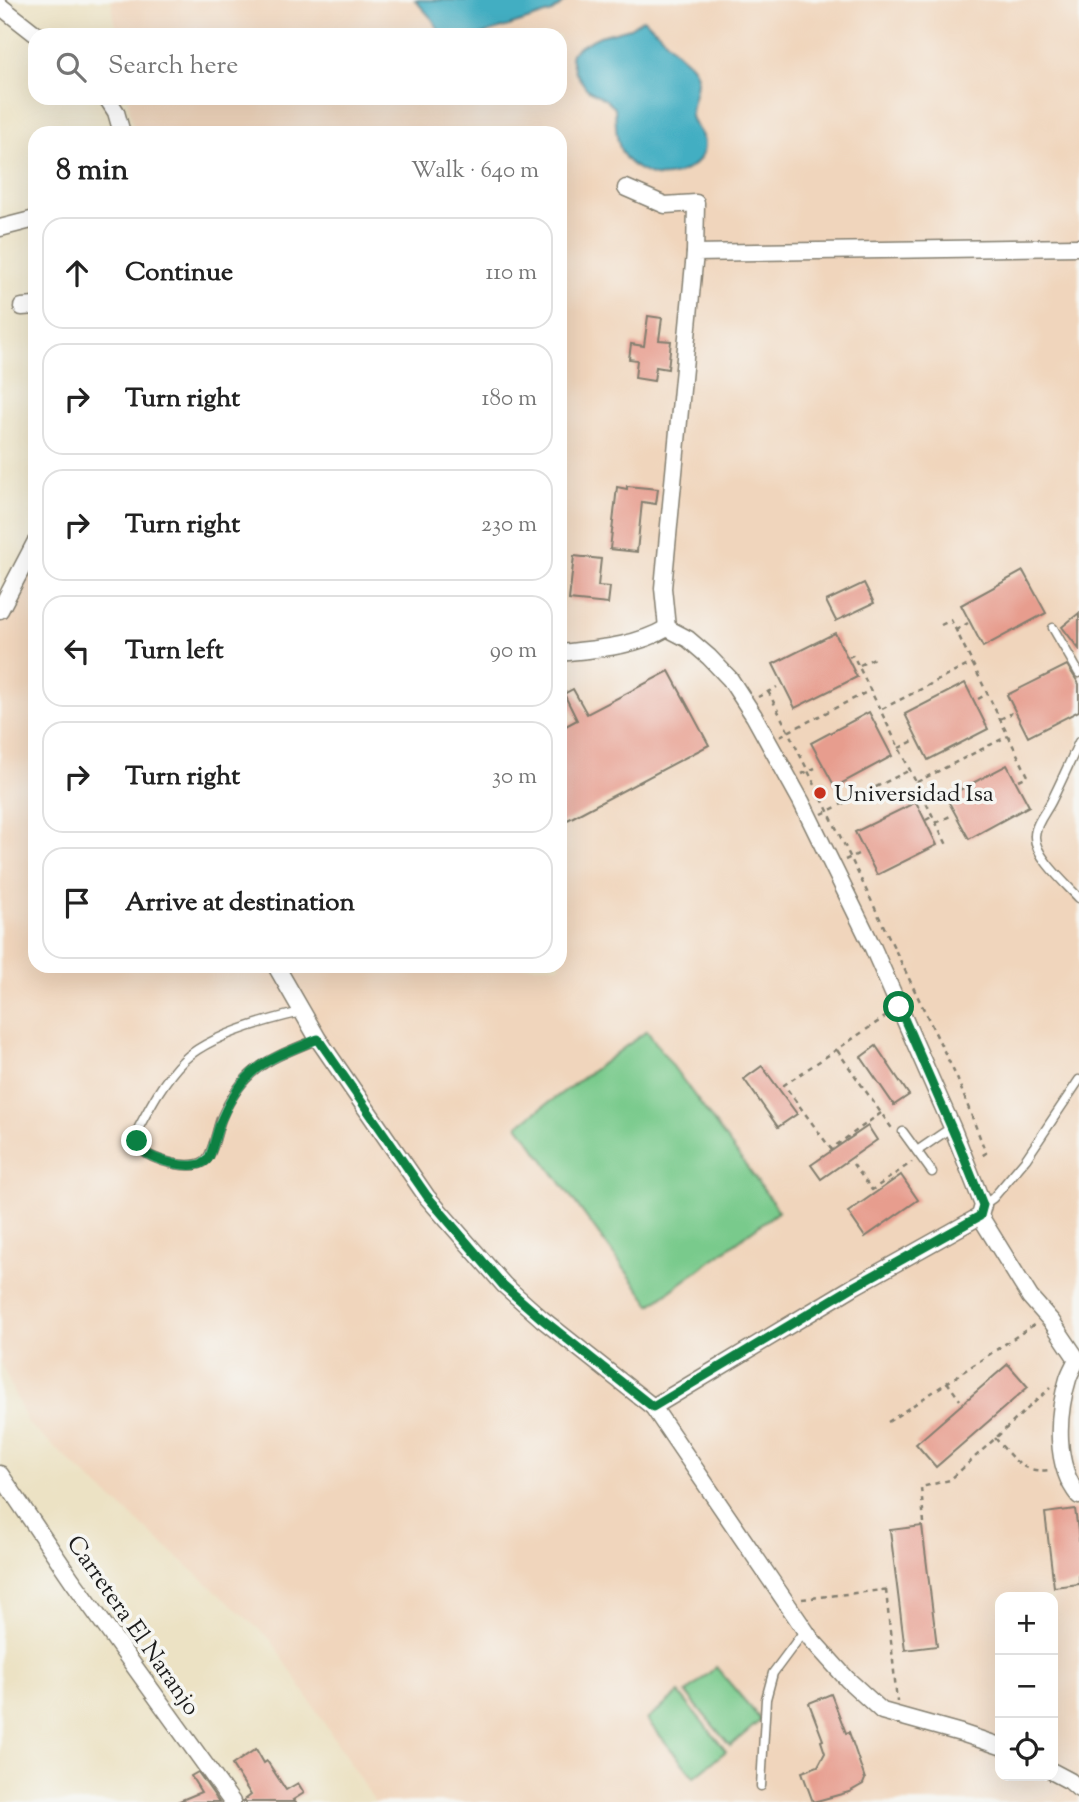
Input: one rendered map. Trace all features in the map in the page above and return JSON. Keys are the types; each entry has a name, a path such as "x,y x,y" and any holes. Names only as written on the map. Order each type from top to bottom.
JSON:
{"street":[{"path":"1,9 28,28"},
{"path":"112,105 120,126"},
{"path":"626,188 665,205 696,203 695,253 663,588 667,628"},
{"path":"0,228 28,221"},
{"path":"695,253 1079,247"},
{"path":"0,610 28,556"},
{"path":"567,652 637,642 667,628"},
{"path":"667,628 688,639 730,679 769,742 873,948 968,1166 981,1210 1030,1297 1078,1359 1068,1378 1059,1433 1065,1469 1079,1496"},
{"path":"280,973 318,1039 427,1196 503,1285 653,1407 805,1630 847,1679 883,1711 995,1744"},
{"path":"653,1407 981,1210"},
{"name":"Carretera El Naranjo","path":"0,1474 72,1580 232,1802"},
{"path":"1058,1775 1079,1789"}],"lane":[{"path":"1054,628 1079,673"},
{"path":"1079,742 1035,836 1037,846 1046,861 1079,898"},
{"path":"301,1012 278,1017 224,1037 185,1059 165,1083 136,1133 140,1149 164,1162 200,1164 208,1159 230,1098 241,1083 261,1064 318,1039"},
{"path":"981,1210 1026,1159 1079,1080"},
{"path":"918,1154 951,1127"},
{"path":"903,1132 932,1172"},
{"path":"761,1786 766,1699 772,1673 805,1630"}],"path":[{"path":"941,625 951,620 1027,776 1019,780"},
{"path":"956,630 968,623"},
{"path":"849,657 853,654 947,845"},
{"path":"859,666 876,657"},
{"path":"880,710 972,663"},
{"path":"746,703 777,687"},
{"path":"769,742 871,690"},
{"path":"768,691 962,1090 986,1153 968,1166"},
{"path":"978,699 987,694"},
{"path":"1000,719 1012,713"},
{"path":"888,738 893,735"},
{"path":"916,782 1008,736"},
{"path":"899,748 915,740"},
{"path":"810,820 910,770"},
{"path":"936,823 952,815"},
{"path":"926,820 933,816"},
{"path":"881,1113 831,1149 784,1085 899,1007"},
{"path":"837,1050 897,1136 903,1132"},
{"path":"853,1164 872,1190 918,1154"},
{"path":"888,1422 1047,1316"},
{"path":"923,1523 921,1487 950,1480 1058,1381 1068,1378"},
{"path":"947,1382 960,1400"},
{"path":"995,1438 1027,1469 1065,1469"},
{"path":"785,1601 888,1590 899,1715"}],"shaded area":[{"name":"Universidad Isa","path":"111,0 1079,0 1079,1802 375,1802 271,1640 28,1424 0,1361 0,621 28,571 28,973 567,973 567,126 133,126 129,105 567,105 567,28 116,28"}],"green space":[{"path":"647,1031 779,1211 651,1305 518,1125"},
{"path":"716,1667 761,1720 730,1746 686,1693"},
{"path":"679,1693 726,1751 694,1777 647,1720"}],"water":[{"path":"415,0 567,0 552,12 503,28 438,28"},
{"path":"643,19 690,64 697,77 691,115 703,140 703,152 694,165 671,175 652,175 636,168 627,160 618,142 615,108 587,89 575,72 571,58 572,53 580,46 600,36 630,28"}],"building":[{"path":"648,316 662,318 659,340 671,341 668,369 656,367 654,381 635,378 637,360 629,359 631,344 644,346"},
{"path":"627,486 658,489 656,504 642,502 637,552 610,549 617,487 627,489"},
{"path":"574,556 601,559 598,586 610,587 608,604 569,600"},
{"path":"1023,571 1046,613 983,647 961,605"},
{"path":"864,583 874,603 836,621 826,601"},
{"path":"1079,613 1079,649 1062,627"},
{"path":"835,633 857,677 795,708 773,664"},
{"path":"1067,665 1079,684 1079,711 1028,737 1007,695"},
{"path":"669,671 709,745 567,820 567,725 577,720 567,700 567,692 573,689 587,714"},
{"path":"965,683 988,729 928,760 905,714"},
{"path":"869,712 892,756 835,787 811,743"},
{"path":"1007,765 1029,806 969,839 946,797"},
{"path":"916,802 937,845 877,875 855,832"},
{"path":"876,1046 909,1095 894,1105 861,1057"},
{"path":"762,1066 797,1114 778,1127 744,1079"},
{"path":"868,1126 877,1140 821,1179 811,1165"},
{"path":"901,1175 918,1200 865,1237 848,1212"},
{"path":"1008,1364 1028,1387 936,1467 916,1444"},
{"path":"1075,1509 1079,1538 1079,1584 1054,1587 1045,1513"},
{"path":"922,1526 937,1646 905,1650 890,1530"},
{"path":"831,1694 846,1733 849,1732 865,1779 863,1784 849,1792 813,1802 802,1772 818,1766 825,1753 809,1703"},
{"path":"256,1749 286,1790 298,1783 304,1793 293,1800 295,1802 242,1802 251,1795 232,1765"},
{"path":"198,1772 219,1802 177,1802 201,1792 191,1776"}],"place":[{"name":"Universidad Isa","path":"820,793"}],"route":[{"path":"137,1141 140,1149 164,1162 200,1164 208,1159 230,1098 241,1083 261,1064 318,1039 427,1196 503,1285 653,1407 853,1287 980,1216 983,1205 899,1007"}]}
